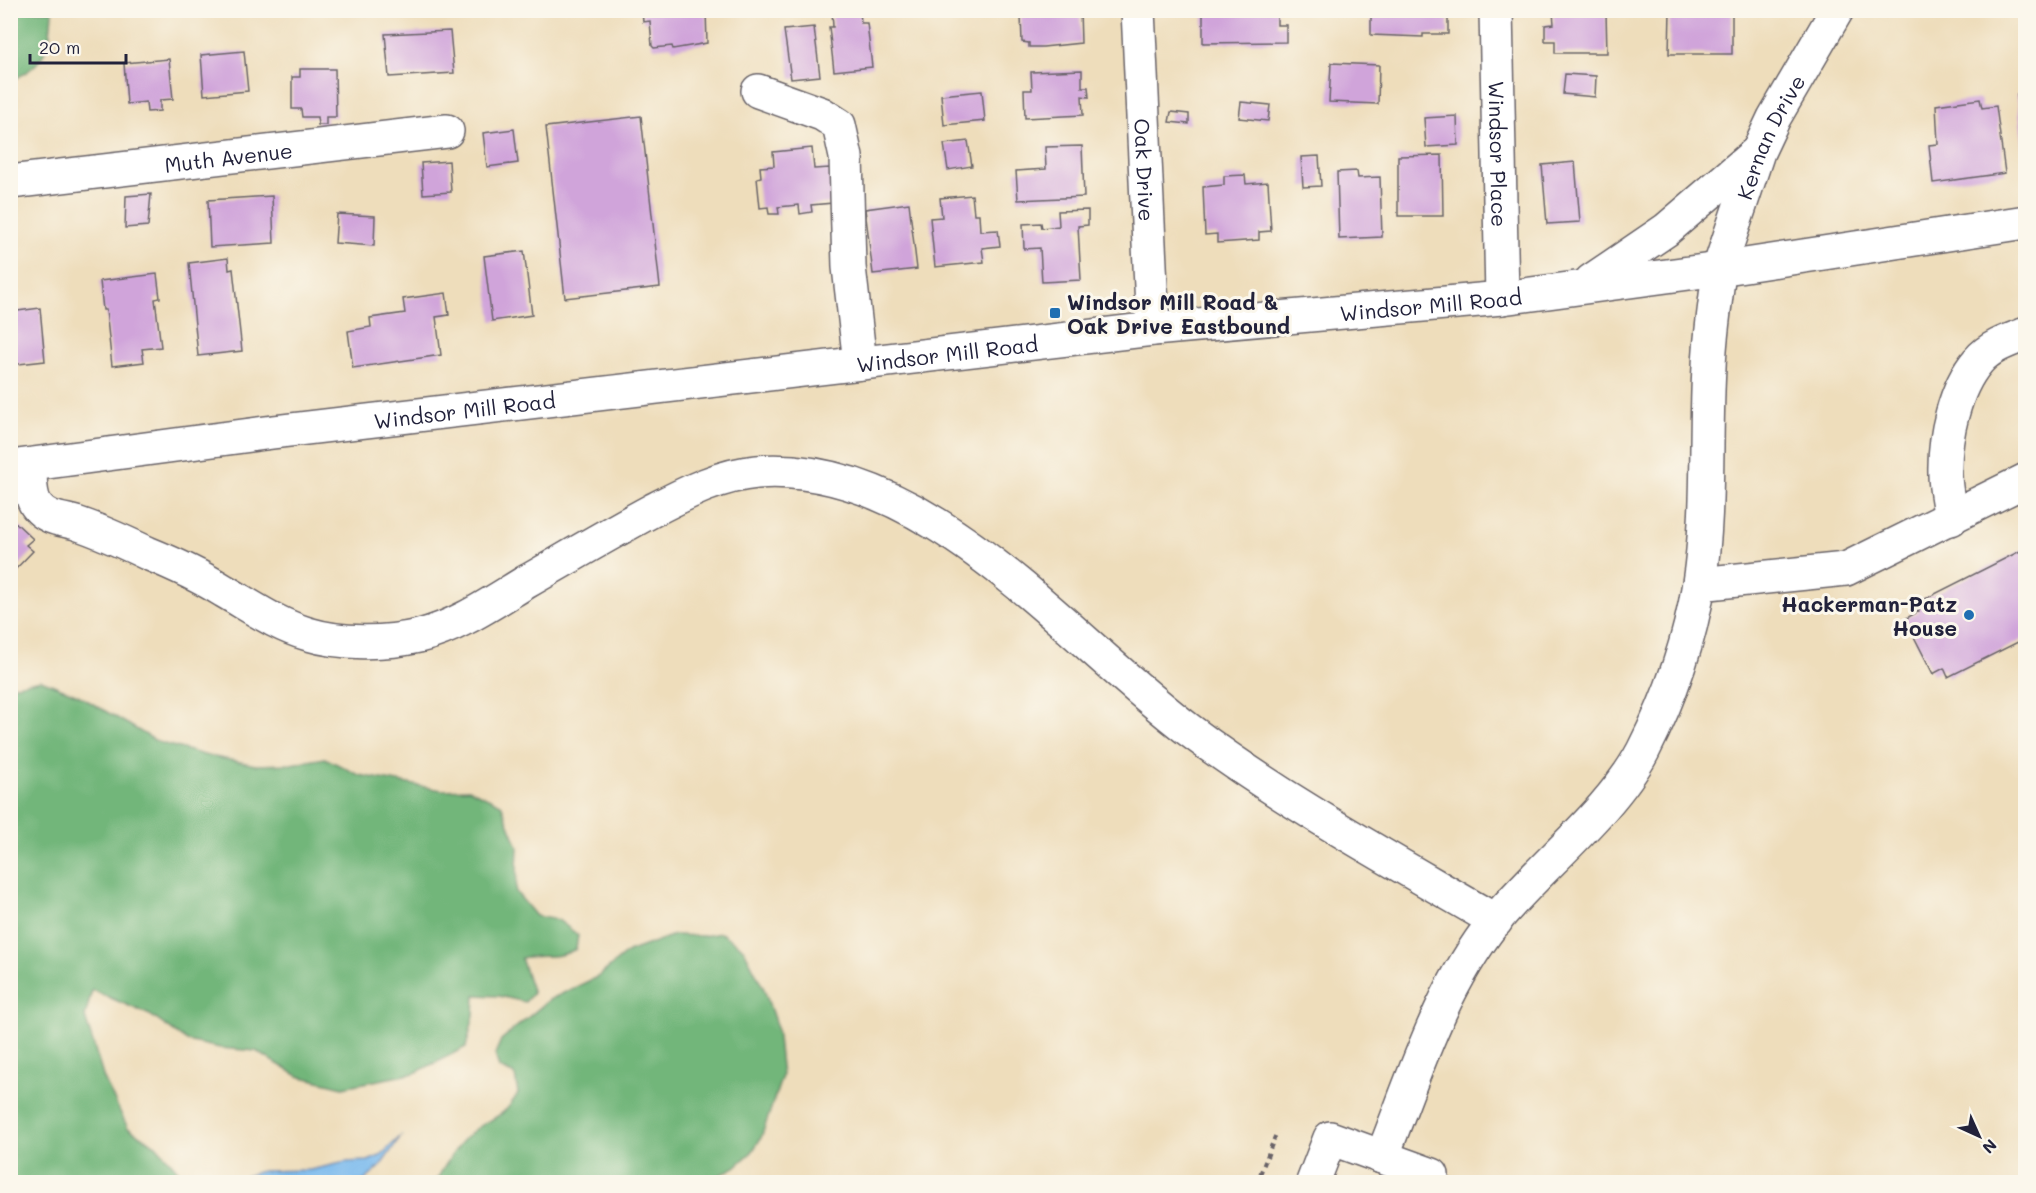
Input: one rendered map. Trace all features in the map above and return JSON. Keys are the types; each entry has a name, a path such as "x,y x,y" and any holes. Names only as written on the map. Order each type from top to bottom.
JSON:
{"main road":[{"name":"Oak Drive","path":"1138,10 1153,329"},
{"name":"Windsor Place","path":"1496,10 1502,298"},
{"name":"Kernan Drive","path":"1382,1157 1443,1004 1474,949 1496,921 1594,814 1641,753 1660,713 1682,656 1699,584 1709,365 1719,269 1758,152 1774,118 1837,10"},
{"path":"758,90 822,114 838,125 846,157 849,267 860,363"},
{"name":"Muth Avenue","path":"10,182 447,131"},
{"path":"1582,287 1659,235 1758,152"},
{"name":"Windsor Mill Road","path":"20,466 273,432 1153,329 1502,298 1719,269 2025,222"},
{"path":"1951,519 1944,474 1950,420 1964,385 1978,360 2000,345 2025,334"},
{"path":"20,466 33,500 40,510 52,518 76,523 179,567 226,591 266,617 306,634 338,641 418,636 452,623 618,529 688,492 723,478 756,472 837,477 878,494 938,526 1035,597 1109,665 1189,730 1305,808 1496,921"},
{"path":"1699,584 1846,569 1951,519 2025,480"},
{"path":"1313,1182 1330,1138 1382,1157 1431,1179"}],"path":[{"path":"1257,1182 1276,1134"}],"green space":[{"path":"11,10 52,11 50,35 44,54 32,68 11,81"},
{"path":"41,680 78,695 158,742 204,755 256,765 291,764 325,758 359,775 442,790 469,789 501,804 518,847 516,892 536,916 558,920 578,935 576,949 556,956 521,958 533,993 525,1002 499,996 475,995 474,1015 466,1047 415,1073 343,1087 298,1076 256,1051 220,1048 187,1041 150,1015 92,990 85,1017 104,1079 128,1128 156,1145 188,1182 11,1182 11,686"},
{"path":"721,933 743,948 764,989 777,1028 782,1076 761,1138 752,1152 735,1167 707,1182 435,1182 466,1137 507,1109 518,1093 515,1075 499,1068 495,1054 501,1040 549,1000 599,976 628,952 674,935 703,936"}],"water":[{"path":"402,1135 379,1168 363,1182 251,1182 246,1176 262,1171 310,1170 346,1162 368,1161 380,1156"}],"building":[{"path":"642,10 706,10 707,43 673,49 672,46 654,48 650,21 643,22"},
{"path":"860,10 861,23 867,23 872,67 834,71 829,27 833,27 832,11"},
{"path":"1027,10 1080,10 1081,43 1029,47 1029,43 1022,42 1021,16 1028,15"},
{"path":"1203,10 1277,10 1277,25 1286,25 1286,42 1203,43"},
{"path":"1371,10 1439,10 1439,17 1448,17 1448,34 1423,34 1423,37 1371,35"},
{"path":"1670,10 1732,11 1732,54 1669,54"},
{"path":"1553,12 1606,12 1607,53 1555,53 1555,41 1545,41 1545,25 1554,24"},
{"path":"814,27 820,76 791,79 784,30"},
{"path":"450,31 454,73 389,77 385,34"},
{"path":"244,51 248,91 204,95 201,55"},
{"path":"169,59 173,99 160,100 160,111 147,112 146,102 127,104 124,63"},
{"path":"1331,63 1379,65 1378,104 1329,102"},
{"path":"300,69 335,69 336,117 326,117 326,125 318,125 317,117 302,117 301,109 292,109 292,77 300,77"},
{"path":"1082,70 1082,87 1088,87 1089,97 1082,96 1083,115 1025,118 1024,90 1032,90 1031,72"},
{"path":"1565,74 1596,76 1595,97 1563,94"},
{"path":"982,91 985,121 944,125 941,95"},
{"path":"2026,93 2026,153 2024,154 2017,94"},
{"path":"1980,99 1982,108 1996,106 2005,173 1933,183 1929,145 1938,144 1936,105"},
{"path":"1241,102 1270,105 1268,121 1239,118"},
{"path":"1171,112 1189,114 1189,124 1169,122"},
{"path":"641,116 660,287 565,298 546,127"},
{"path":"1457,116 1458,145 1426,147 1424,118"},
{"path":"514,129 518,163 487,167 483,133"},
{"path":"968,141 972,166 948,170 944,144"},
{"path":"1082,146 1084,197 1018,200 1016,171 1046,169 1045,147"},
{"path":"812,148 814,169 830,168 833,203 811,205 812,212 800,214 799,205 778,207 779,214 769,214 768,207 760,208 757,178 761,177 760,167 774,166 773,152"},
{"path":"1442,155 1443,216 1398,216 1398,156"},
{"path":"1319,156 1321,186 1303,187 1301,157"},
{"path":"449,161 451,192 423,194 421,163"},
{"path":"1575,162 1580,222 1547,224 1542,165"},
{"path":"1357,171 1358,178 1380,177 1382,237 1339,239 1337,172"},
{"path":"1245,175 1246,184 1268,182 1271,231 1259,232 1259,240 1217,243 1217,234 1205,235 1203,187 1224,185 1224,176"},
{"path":"151,194 148,226 125,228 126,196"},
{"path":"972,195 974,214 979,214 980,231 998,230 1000,246 982,248 984,262 935,267 930,218 942,217 940,198"},
{"path":"272,196 274,243 210,247 208,200"},
{"path":"909,203 917,269 873,274 865,209"},
{"path":"1088,210 1088,225 1078,226 1081,280 1042,282 1040,248 1024,249 1023,224 1041,223 1042,228 1059,226 1058,211"},
{"path":"337,214 375,216 374,246 335,243"},
{"path":"524,251 532,315 492,321 484,256"},
{"path":"228,258 229,270 233,269 242,351 198,356 189,263"},
{"path":"157,274 160,298 155,299 161,347 142,349 144,362 112,366 106,310 103,310 100,281"},
{"path":"446,293 449,315 436,317 441,355 353,368 348,331 371,327 370,318 405,313 403,299"},
{"path":"40,308 45,361 10,365 10,312"},
{"path":"16,523 33,539 26,545 33,551 10,575 10,530"},
{"name":"Hackerman-Patz House","path":"2026,548 2026,638 1948,677 1944,668 1933,674 1905,619 1919,611 1915,604"}],"place":[{"name":"Windsor Mill Road & Oak Drive Eastbound","path":"1055,313"},
{"name":"Hackerman-Patz House","path":"1969,615"}]}
